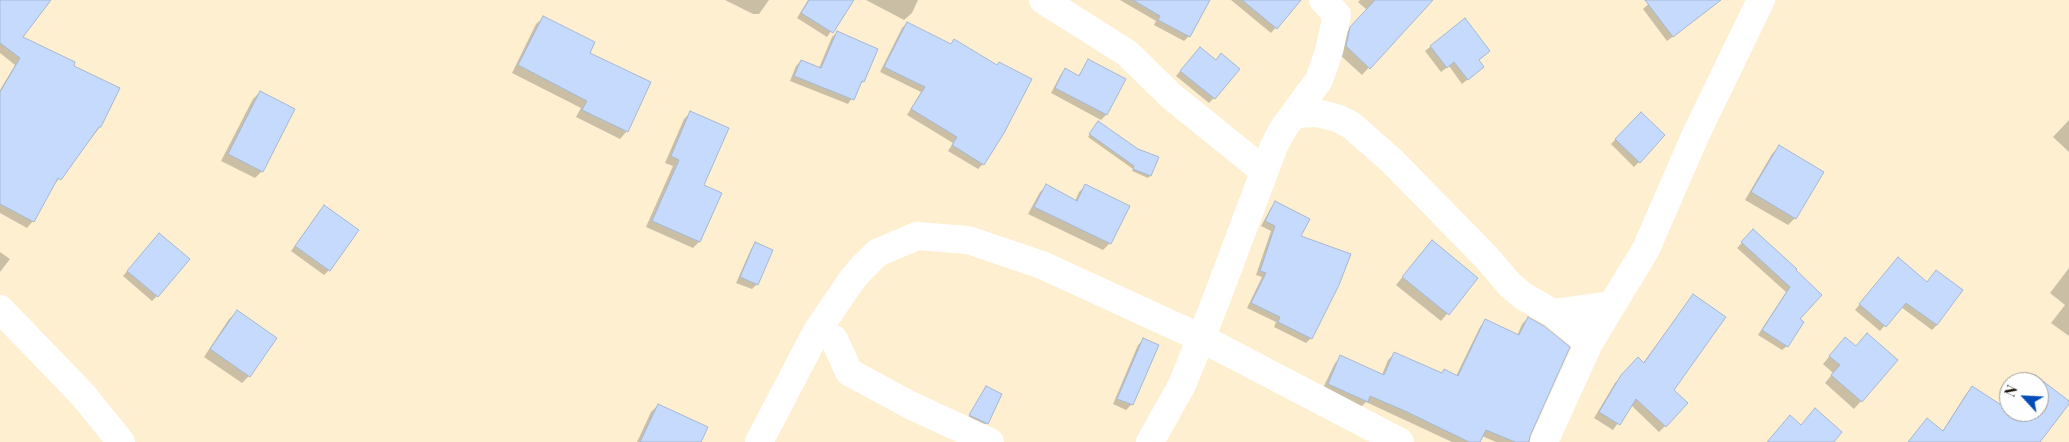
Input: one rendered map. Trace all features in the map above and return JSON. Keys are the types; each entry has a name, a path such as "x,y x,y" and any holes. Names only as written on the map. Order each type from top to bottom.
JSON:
{"street":[{"path":"1043,0 1127,53 1171,96 1264,171"},
{"path":"1545,442 1589,343 1646,249 1696,134 1761,0"},
{"path":"1150,442 1182,385 1264,171 1283,129 1319,80 1329,51 1335,5"},
{"path":"1319,80 1337,118"},
{"path":"1295,114 1317,113 1337,118 1350,125 1392,161 1487,258 1510,285 1523,296 1553,314 1589,343"},
{"path":"759,442 817,331 851,281 877,254 917,236 968,240 1042,264 1201,338 1400,442"},
{"path":"1553,314 1611,305"},
{"path":"0,309 83,395 121,442"},
{"path":"834,339 849,372 910,405 990,442"}],"building":[{"path":"0,0 51,0 23,37 75,62 74,66 120,88 101,127 99,127 61,180 58,178 34,222 0,204 0,92 20,58 0,43"},
{"path":"809,0 854,0 833,33 801,13"},
{"path":"1133,0 1210,0 1190,37 1158,20 1160,16"},
{"path":"1242,0 1301,0 1277,29"},
{"path":"1375,0 1433,0 1370,69 1346,46 1350,27"},
{"path":"1645,0 1721,0 1673,37"},
{"path":"543,16 595,42 590,53 651,82 628,132 582,110 587,101 518,65"},
{"path":"1465,18 1490,51 1479,60 1484,67 1468,80 1454,62 1447,68 1430,46"},
{"path":"907,22 951,44 954,39 997,65 999,62 1032,79 1004,133 984,165 952,145 957,137 911,109 925,87 884,67"},
{"path":"837,31 878,49 854,100 794,76 801,60 821,68"},
{"path":"1200,47 1216,60 1221,53 1240,69 1215,99 1180,71"},
{"path":"1088,59 1126,79 1107,115 1055,88 1065,68 1079,76"},
{"path":"260,91 295,109 263,172 228,154"},
{"path":"690,111 729,128 704,185 722,193 700,242 652,221 679,160 671,156"},
{"path":"1641,112 1665,135 1640,163 1615,139"},
{"path":"1098,121 1138,149 1159,157 1151,176 1133,169 1134,166 1089,134"},
{"path":"1779,145 1824,172 1796,219 1751,192"},
{"path":"1046,184 1077,201 1085,184 1130,206 1111,244 1034,207"},
{"path":"1275,201 1310,219 1301,236 1351,254 1339,285 1312,339 1278,322 1280,317 1251,303 1266,273 1260,271 1275,226 1265,221"},
{"path":"324,205 359,230 330,271 295,246"},
{"path":"1753,229 1797,269 1822,295 1800,319 1804,322 1788,347 1762,330 1790,287 1741,242"},
{"path":"159,233 190,259 158,297 127,271"},
{"path":"1432,240 1478,278 1449,315 1402,277"},
{"path":"755,242 773,250 758,285 740,277"},
{"path":"1898,257 1927,282 1936,270 1963,290 1937,325 1906,303 1886,327 1859,304"},
{"path":"1693,294 1726,317 1674,390 1688,403 1666,427 1636,399 1620,425 1599,412 1621,375 1638,357 1644,363"},
{"path":"237,310 277,338 250,377 210,349"},
{"path":"1528,317 1544,326 1570,347 1529,442 1515,442 1486,430 1480,442 1469,442 1370,396 1368,402 1328,384 1340,355 1384,375 1394,352 1442,373 1444,369 1458,376 1485,319 1519,335"},
{"path":"1867,333 1898,360 1862,402 1831,375 1840,365 1829,356 1845,337 1856,346"},
{"path":"1143,338 1159,345 1133,405 1117,399"},
{"path":"986,386 1002,394 988,424 969,415"},
{"path":"1972,386 1999,404 1999,422 2049,422 2049,386 2069,401 2069,404 2040,442 1908,442 1927,418 1943,431"},
{"path":"658,404 708,427 701,442 640,442"},
{"path":"1815,408 1842,432 1834,442 1767,442 1790,415 1801,425"}]}
